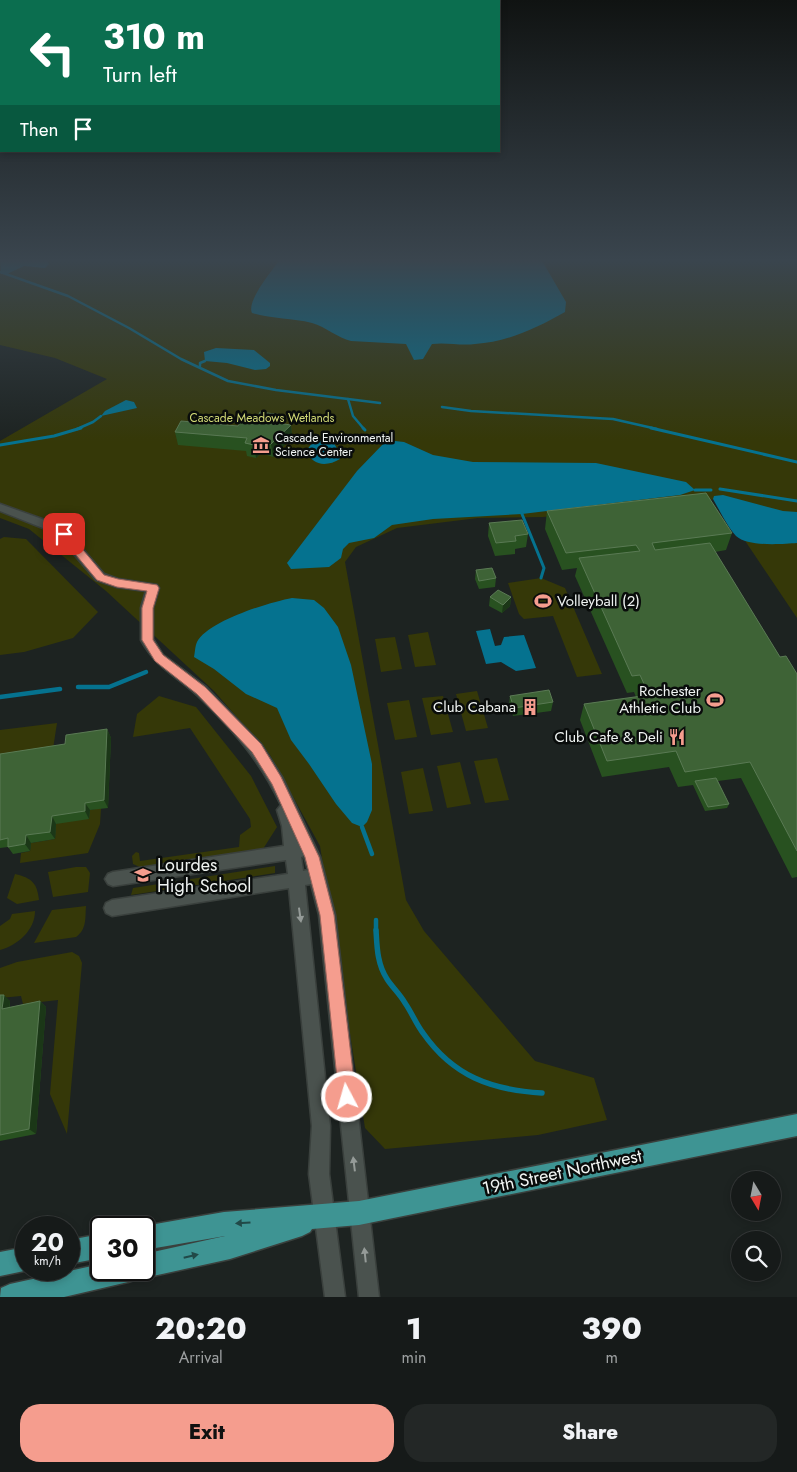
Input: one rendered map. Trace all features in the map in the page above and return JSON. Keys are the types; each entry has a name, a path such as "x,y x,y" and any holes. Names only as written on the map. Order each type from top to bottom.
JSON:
{"main road":[{"name":"19th Street Northwest","path":"155,1236 224,1224 359,1213 691,1145 797,1126"},
{"name":"19th Street Northwest","path":"155,1264 230,1247 326,1217"},
{"path":"0,1264 15,1261"},
{"path":"10,1297 90,1279"}],"street":[{"path":"0,507 60,531 79,550 100,577 117,583 153,588 147,608 148,640 159,658 201,690 256,748 277,781 289,826 301,850 318,875 327,915 369,1297"},
{"path":"113,879 301,850"},
{"path":"301,850 294,880 302,924 321,1126 319,1174 335,1297"},
{"path":"112,908 318,875"}],"green space":[{"name":"Cascade Meadows Wetlands","path":"0,320 797,320 797,618 717,499 543,517 478,518 397,528 356,547 345,562 406,900 424,931 535,1061 594,1078 607,1120 538,1135 385,1149 365,1128 320,846 270,755 214,691 106,591 29,529 0,518 0,441 107,379 55,358 0,345"},
{"path":"4,537 26,539 98,612 73,638 24,652 0,655 0,539"},
{"path":"541,578 565,588 602,674 577,677 553,616 524,619 519,614 508,583"},
{"path":"428,632 436,665 415,667 408,635"},
{"path":"395,637 402,669 381,672 375,639"},
{"path":"477,691 488,728 466,731 456,694"},
{"path":"159,696 196,707 251,776 277,827 263,849 142,868 133,864 132,856 136,852 139,853 140,861 239,847 240,835 251,827 250,819 190,728 133,737 137,714"},
{"path":"443,696 453,732 431,735 422,698"},
{"path":"409,700 417,737 395,740 387,703"},
{"path":"57,723 53,749 0,757 0,730"},
{"path":"497,758 509,800 485,803 474,761"},
{"path":"460,762 471,804 447,808 437,766"},
{"path":"423,768 433,811 409,814 401,772"},
{"path":"101,808 100,824 88,853 20,863 21,853 30,851 31,843 55,839 56,824 90,810"},
{"path":"275,866 275,873 131,895 133,888"},
{"path":"86,867 90,873 88,892 53,897 48,872"},
{"path":"15,874 26,877 33,882 37,889 39,900 17,904 7,898"},
{"path":"86,906 84,927 76,937 34,943 52,910"},
{"path":"35,911 32,924 24,936 7,948 0,950 0,926 10,919 12,914"},
{"path":"72,952 79,956 82,963 67,1134 50,1094 58,1000 23,1004 21,996 0,998 0,968 17,962"}],"water":[{"path":"293,320 551,320 533,329 487,343 432,344 423,359 414,360 406,344 351,341 312,323"},
{"path":"216,348 254,350 270,363 270,366 266,369 255,370 227,363 205,361 204,352"},
{"path":"126,400 134,402 137,408 101,416 105,411"},
{"path":"327,439 336,447 340,459 335,462 320,464 312,459 307,450 312,443"},
{"path":"385,442 404,442 433,455 473,462 596,463 686,482 695,490 680,495 522,514 433,519 392,525 374,538 349,543 343,549 341,558 329,567 291,569 287,563 357,471"},
{"path":"723,495 783,511 797,512 797,543 774,544 741,540 727,523 713,499 714,496"},
{"path":"292,598 314,600 324,608 338,627 351,665 372,764 372,810 367,822 362,827 352,823 336,804 291,740 277,708 246,694 214,669 194,657 197,642 203,634 213,627 255,608"},
{"path":"490,629 495,646 501,645 504,637 524,635 536,668 516,671 501,662 486,664 476,631"}],"building":[{"path":"260,412 283,415 277,423 291,425 271,444 259,441 254,445 245,443 247,438 175,432 181,421 238,426 244,416 257,419"},
{"name":"Rochester Athletic Club","path":"706,493 732,533 652,543 655,550 710,543 780,657 786,656 797,674 797,851 750,762 685,772 676,751 607,761 584,704 649,695 640,675 632,676 579,558 640,551 636,545 566,553 547,511"},
{"path":"522,520 528,534 515,536 516,541 496,543 489,523"},
{"path":"492,568 496,578 479,581 476,570"},
{"path":"498,590 511,597 503,605 490,597"},
{"path":"549,690 553,702 514,708 510,696"},
{"path":"107,729 104,800 85,803 85,811 52,816 50,832 26,835 25,844 8,847 8,838 0,840 0,754 65,744 66,735"},
{"path":"716,778 729,804 708,807 695,781"},
{"path":"0,995 4,995 2,1009 40,1001 29,1129 0,1135"}],"waterway":[{"path":"113,320 181,359 228,381 276,390 348,399"},
{"path":"200,366 200,363 205,361"},
{"path":"348,399 380,403"},
{"path":"348,399 353,416 364,429"},
{"path":"442,407 471,411 613,419 657,429"},
{"path":"77,429 101,416"},
{"path":"0,445 54,436 81,428"},
{"path":"651,428 797,462"},
{"path":"720,489 797,501"},
{"path":"695,490 711,490"},
{"path":"522,514 544,568 541,578"},
{"path":"78,687 109,687 146,672"},
{"path":"0,697 60,689"},
{"path":"362,827 372,854"},
{"path":"376,920 376,930"},
{"path":"376,930 378,955 384,973 423,1033 447,1060 460,1070 490,1084 542,1093"}],"place":[{"name":"Cascade Environmental Science Center","path":"261,445"},
{"name":"Volleyball (2)","path":"543,601"},
{"name":"Rochester Athletic Club","path":"715,700"},
{"name":"Club Cabana","path":"530,707"},
{"name":"Club Cafe & Deli","path":"677,737"},
{"name":"Lourdes High School","path":"143,875"}],"route":[{"path":"64,534 100,577 117,583 153,588 147,608 147,630 148,640 159,658 201,690 256,748 277,781 304,836 320,880 327,915 347,1097"}]}
